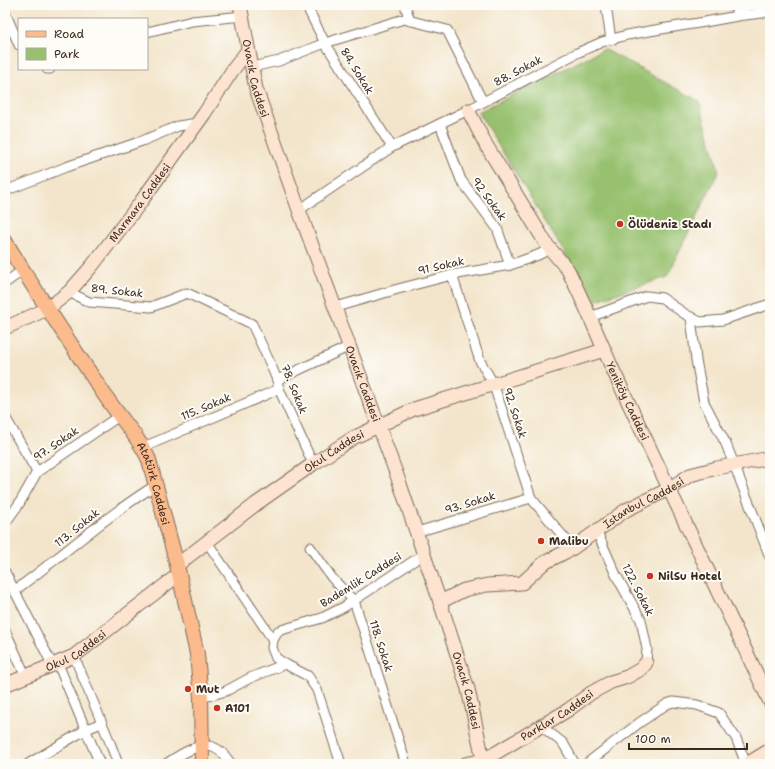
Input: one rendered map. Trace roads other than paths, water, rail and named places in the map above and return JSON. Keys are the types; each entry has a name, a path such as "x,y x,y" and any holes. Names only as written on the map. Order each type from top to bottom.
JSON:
{"main road":[{"name":"Atatürk Caddesi","path":"5,241 47,309 119,416 144,446 156,485 196,654 201,698 202,764"}],"street":[{"name":"84. Sokak","path":"306,5 325,43 392,147"},
{"path":"405,5 410,21"},
{"path":"606,5 611,40"},
{"path":"735,5 737,16"},
{"path":"737,16 747,5"},
{"path":"148,32 242,10"},
{"name":"Ovacık Caddesi","path":"242,10 256,89 424,554 468,689 484,762"},
{"path":"5,12 18,43"},
{"name":"88. Sokak","path":"299,210 392,147 468,110 577,53 611,40 661,28 770,12"},
{"path":"252,67 279,61 325,43 404,19 447,30 483,102"},
{"name":"Marmara Caddesi","path":"5,328 47,309 69,292 92,266 198,123 232,71 248,50"},
{"name":"Yeniköy Caddesi","path":"468,110 486,145 550,248 568,270 604,350 770,702"},
{"path":"5,191 66,167 142,141 178,126 198,123"},
{"name":"92 Sokak","path":"440,124 461,180 497,228 510,265"},
{"name":"91 Sokak","path":"336,307 452,275 510,265 538,255 550,248"},
{"path":"5,283 23,270"},
{"name":"92. Sokak","path":"452,275 480,361 493,383 531,498 573,548"},
{"name":"89. Sokak","path":"69,292 89,302 151,307 187,293 252,324"},
{"path":"590,317 647,296 662,298 684,314 700,322 723,320 770,304"},
{"path":"691,317 696,360 704,402 735,464 770,557"},
{"name":"78. Sokak","path":"252,324 313,464"},
{"name":"115. Sokak","path":"144,446 278,385 350,346"},
{"name":"Okul Caddesi","path":"5,685 74,656 177,570 207,542 256,504 353,438 414,409 493,383 604,350"},
{"path":"5,416 37,472"},
{"name":"97. Sokak","path":"5,523 19,504 37,472 119,416"},
{"name":"Istanbul Caddesi","path":"440,602 464,590 487,585 522,583 544,563 573,548 596,530 626,510 669,489 690,475 735,464 770,458"},
{"name":"113. Sokak","path":"14,591 50,565 127,503 156,485"},
{"name":"93. Sokak","path":"416,532 531,498"},
{"name":"122. Sokak","path":"596,530 616,574 641,620 647,649 646,663"},
{"path":"207,542 273,640 272,648 276,658 308,676 317,690 341,764"},
{"name":"118. Sokak","path":"310,547 332,578 354,601 406,764"},
{"name":"Bademlik Caddesi","path":"273,640 278,631 322,618 354,601 424,554"},
{"path":"5,572 55,665 100,764"},
{"path":"5,630 26,677"},
{"path":"74,656 118,764"},
{"name":"Parklar Caddesi","path":"465,764 484,762 568,710 591,693 611,682 627,677 641,669 646,663"},
{"path":"201,698 226,691 250,678 285,664"},
{"path":"586,764 639,723 667,704 673,702 698,705 719,713 736,738 747,764 770,750"},
{"path":"28,764 85,730 101,723"},
{"path":"541,726 563,743 575,764"},
{"path":"166,764 186,750 202,746 215,747 225,756 230,764"}],"place":[{"name":"Ölüdeniz Stadı","path":"620,224"},
{"name":"Malibu","path":"541,541"},
{"name":"NilSu Hotel","path":"650,576"},
{"name":"Mut","path":"188,689"},
{"name":"A101","path":"217,708"}]}
